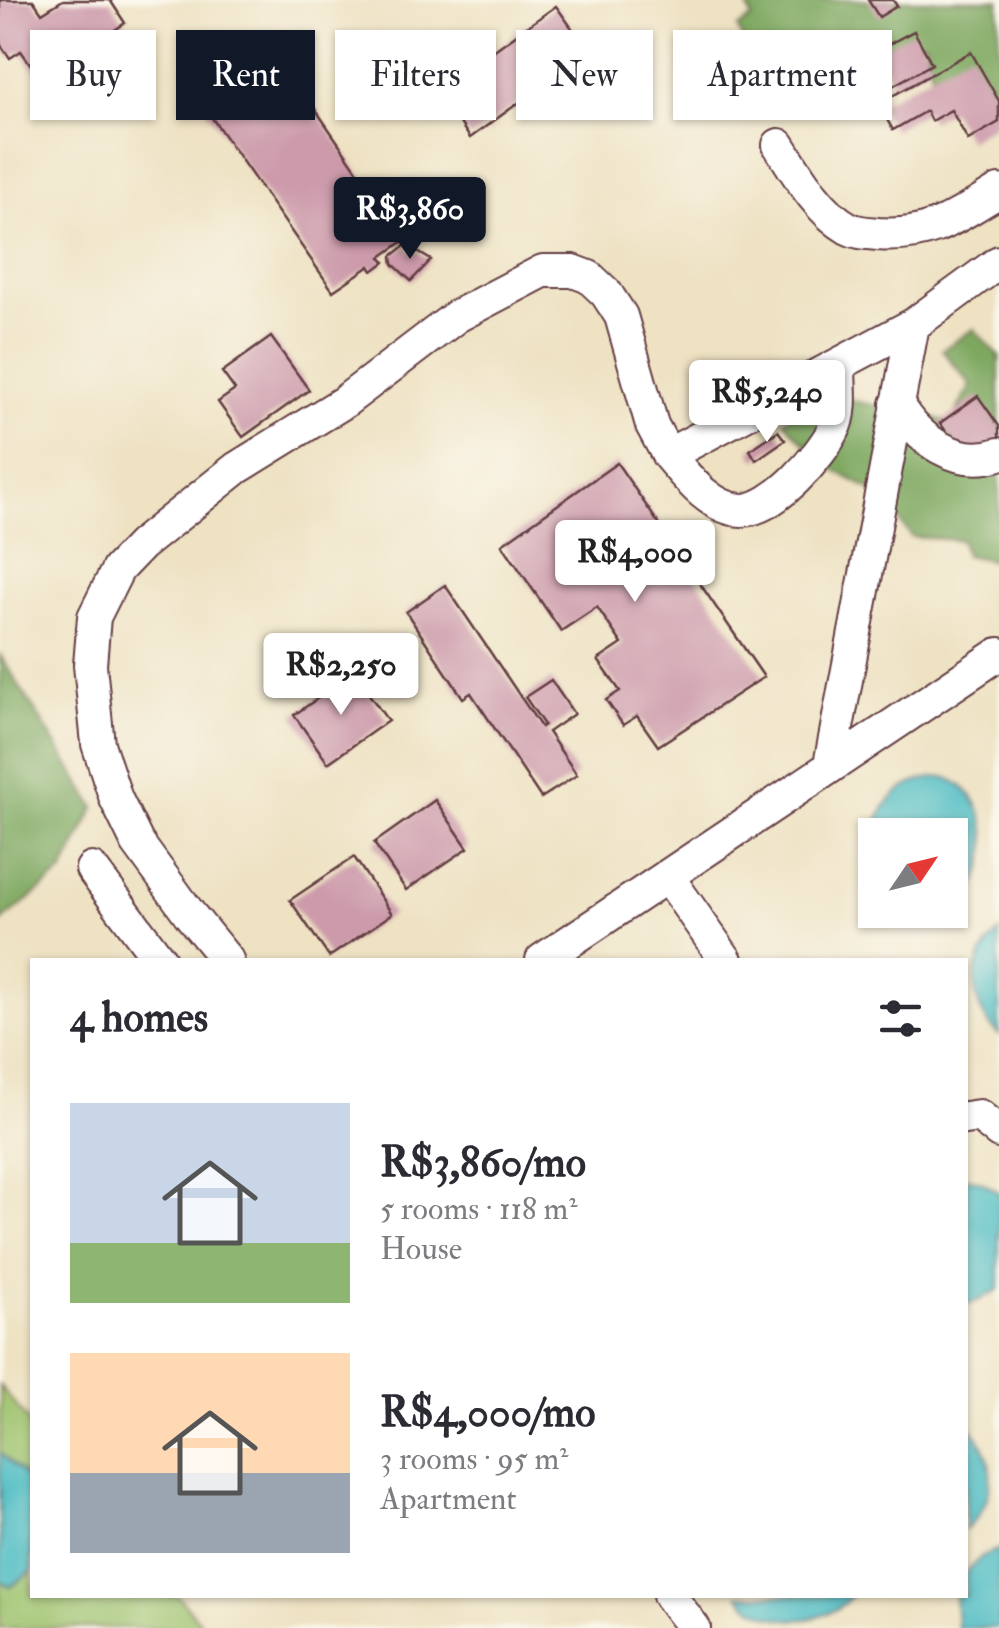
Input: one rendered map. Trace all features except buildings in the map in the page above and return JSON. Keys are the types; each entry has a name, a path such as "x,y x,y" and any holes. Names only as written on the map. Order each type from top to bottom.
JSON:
{"lane":[{"path":"779,145 810,190 835,217 862,233 919,234 999,191"},
{"path":"668,455 912,326 999,262"},
{"path":"226,958 190,916 137,842 116,799 98,744 90,665 94,617 118,569 141,545 237,468 344,402 457,316 543,271 573,271 589,278 606,293 621,316 652,424 668,455 700,490 732,508 743,510 768,501 799,476 835,428 839,367"},
{"path":"830,766 912,326"},
{"path":"897,404 907,422 942,449 978,461 999,454"},
{"path":"545,958 999,654"},
{"path":"92,869 159,958"},
{"path":"666,876 725,958"},
{"path":"968,1118 979,1116 999,1132"},
{"path":"671,1598 694,1628"}],"green space":[{"path":"746,0 999,0 999,82 968,103 935,88 925,42 892,50 892,30 739,30 752,18"},
{"path":"974,329 999,356 999,562 965,555 961,540 912,537 880,495 825,465 784,421 822,394 951,422 971,385 942,350"},
{"path":"0,655 95,807 63,872 0,923"},
{"path":"0,1386 30,1424 30,1481 0,1453"},
{"path":"30,1572 30,1598 180,1598 205,1628 0,1628 0,1580 10,1587"}],"water":[{"path":"944,777 962,786 975,801 983,820 984,861 968,891 968,818 880,818 898,792 931,778"},
{"path":"999,933 999,1035 981,1011 975,984 981,957"},
{"path":"968,1178 999,1192 999,1289 968,1303"},
{"path":"968,1426 984,1448 991,1476 984,1505 968,1527"},
{"path":"0,1453 30,1481 30,1572 10,1587 0,1580"},
{"path":"999,1549 999,1628 957,1628 955,1598 968,1598 968,1570 981,1557"},
{"path":"742,1598 849,1598 827,1614 796,1620 764,1614"}]}
